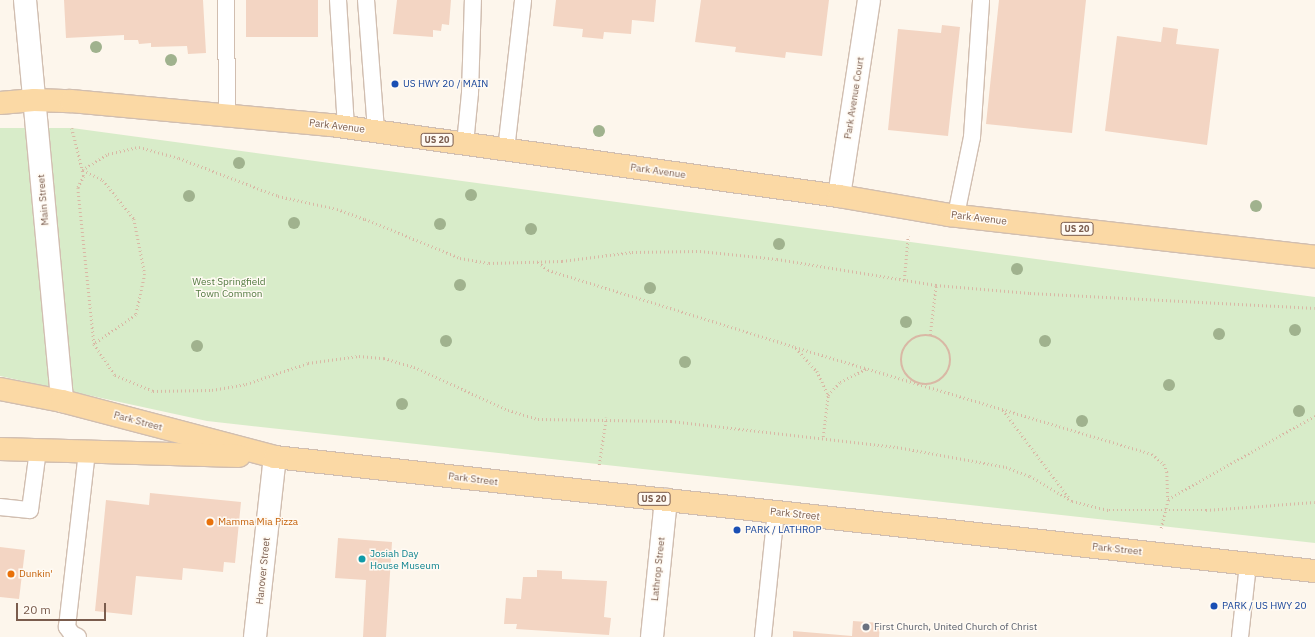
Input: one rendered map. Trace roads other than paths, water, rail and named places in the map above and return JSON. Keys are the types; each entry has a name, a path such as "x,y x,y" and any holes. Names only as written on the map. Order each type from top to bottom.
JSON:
{"main road":[{"name":"Park Avenue","path":"0,103 34,100 227,115 346,127 839,196 956,215 1315,257"},
{"name":"Park Street","path":"0,390 62,401 275,456"},
{"name":"Park Street","path":"0,449 275,456 1315,571"}],"street":[{"name":"Main Street","path":"25,0 62,401"},
{"name":"Park Avenue Court","path":"839,196 869,0"},
{"name":"Hanover Street","path":"255,637 275,456"},
{"name":"Lathrop Street","path":"652,637 666,500"}],"lane":[{"path":"226,0 227,115"},
{"path":"338,0 346,127"},
{"path":"366,0 376,131"},
{"path":"465,144 470,93 473,0"},
{"path":"506,150 523,0"},
{"path":"956,215 972,137 981,0"},
{"path":"0,507 30,510 38,450"},
{"path":"78,637 72,634 67,627 87,452"},
{"path":"763,637 776,512"},
{"path":"1240,637 1248,564"}],"place":[{"name":"US HWY 20 / MAIN","path":"395,84"},
{"name":"Mamma Mia Pizza","path":"210,522"},
{"name":"PARK / LATHROP","path":"737,530"},
{"name":"Josiah Day House Museum","path":"362,559"},
{"name":"Dunkin'","path":"11,574"},
{"name":"PARK / US HWY 20","path":"1214,606"},
{"name":"First Church, United Church of Christ","path":"866,627"}],"park label":[{"name":"West Springfield Town Common","path":"229,286"}]}
